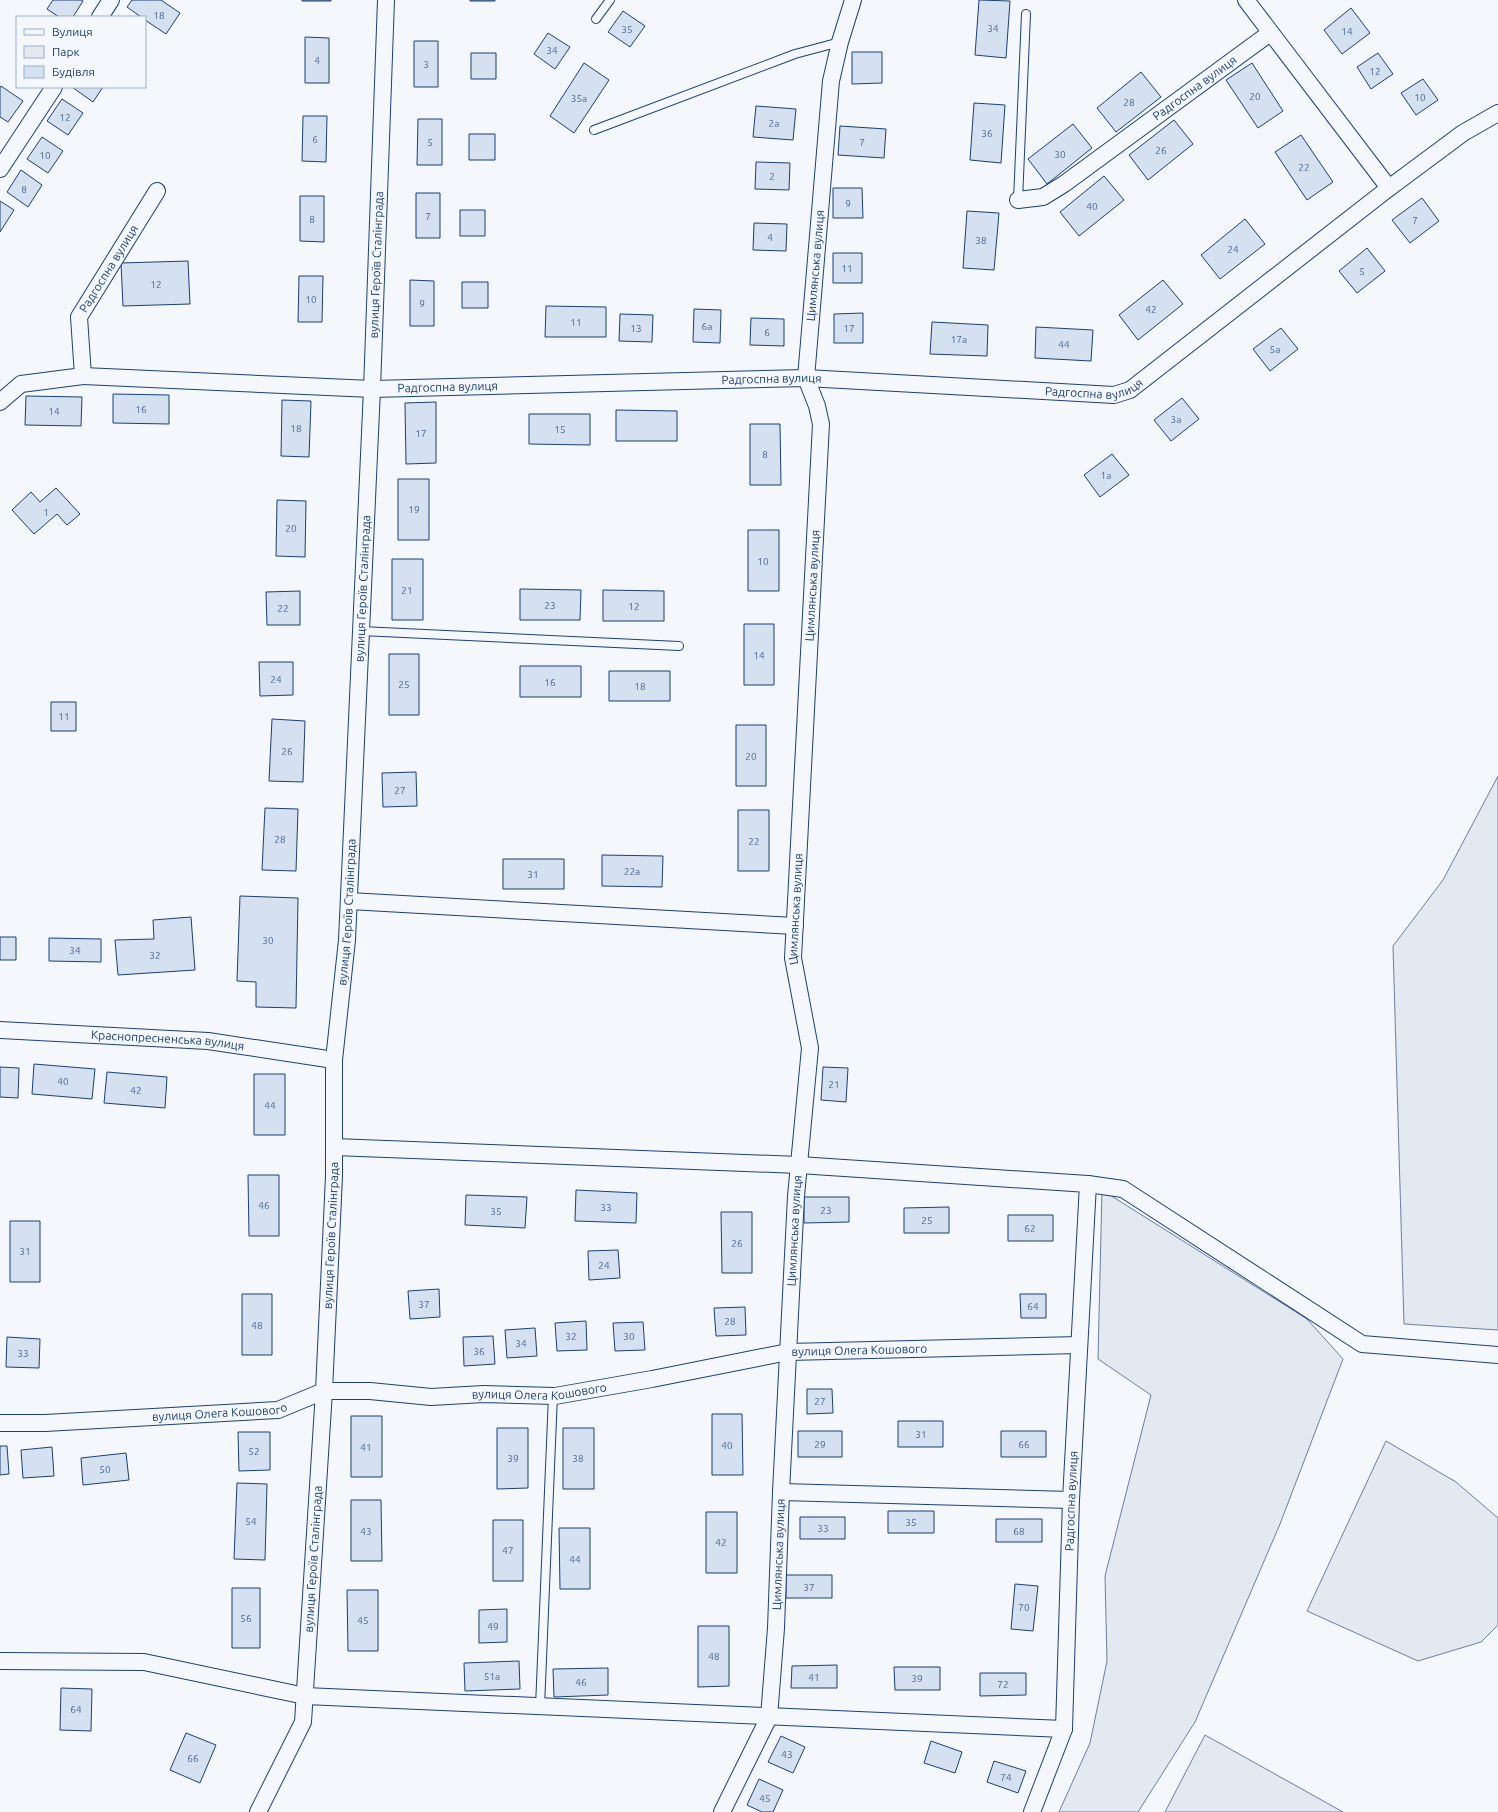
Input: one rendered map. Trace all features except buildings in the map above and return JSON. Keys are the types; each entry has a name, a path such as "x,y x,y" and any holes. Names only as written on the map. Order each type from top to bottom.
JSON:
{"street":[{"path":"101,16 111,0"},
{"name":"вулиця Героїв Сталінграда","path":"258,1812 303,1722 305,1696 324,1391 334,1176 334,1060 347,940 349,901 372,389 386,0"},
{"name":"Цимлянська вулиця","path":"722,1812 769,1717 776,1628 788,1352 799,1165 810,1048 793,958 821,424 817,406 806,378 831,81 840,42 853,0"},
{"path":"1246,0 1389,188"},
{"name":"Радгоспна вулиця","path":"1018,200 1043,197 1064,184 1270,33"},
{"path":"0,169 53,88"},
{"name":"Радгоспна вулиця","path":"0,402 21,384 83,376 372,389 806,378 1114,395 1130,390 1389,188 1463,133 1498,114"},
{"name":"Радгоспна вулиця","path":"83,376 79,317 158,191"},
{"path":"349,901 795,926"},
{"name":"Краснопресненська вулиця","path":"0,1030 208,1041 334,1060"},
{"path":"334,1146 799,1165 1088,1184 1123,1189 1362,1344 1498,1355"},
{"name":"Радгоспна вулиця","path":"1032,1812 1064,1729 1071,1500 1088,1184"},
{"name":"вулиця Олега Кошового","path":"0,1423 45,1423 278,1410 324,1391 370,1391 431,1397 484,1394 553,1395 652,1379 788,1352 1079,1344"},
{"path":"781,1492 1071,1500"},
{"path":"1,1662 144,1662 305,1696 1064,1729"}],"lane":[{"path":"596,19 610,0"},
{"path":"1018,200 1026,14"},
{"path":"594,130 795,54 840,42"},
{"path":"361,631 679,646"},
{"path":"540,1707 553,1395"}],"green space":[{"path":"1498,776 1498,1330 1404,1324 1393,946 1443,880"},
{"path":"1102,1190 1307,1319 1343,1359 1280,1524 1195,1722 1138,1812 1059,1812 1090,1743 1107,1661 1105,1576 1151,1395 1098,1359"},
{"path":"1386,1441 1456,1482 1498,1518 1498,1625 1481,1642 1418,1661 1307,1611"},
{"path":"1205,1735 1343,1812 1165,1812"}]}
